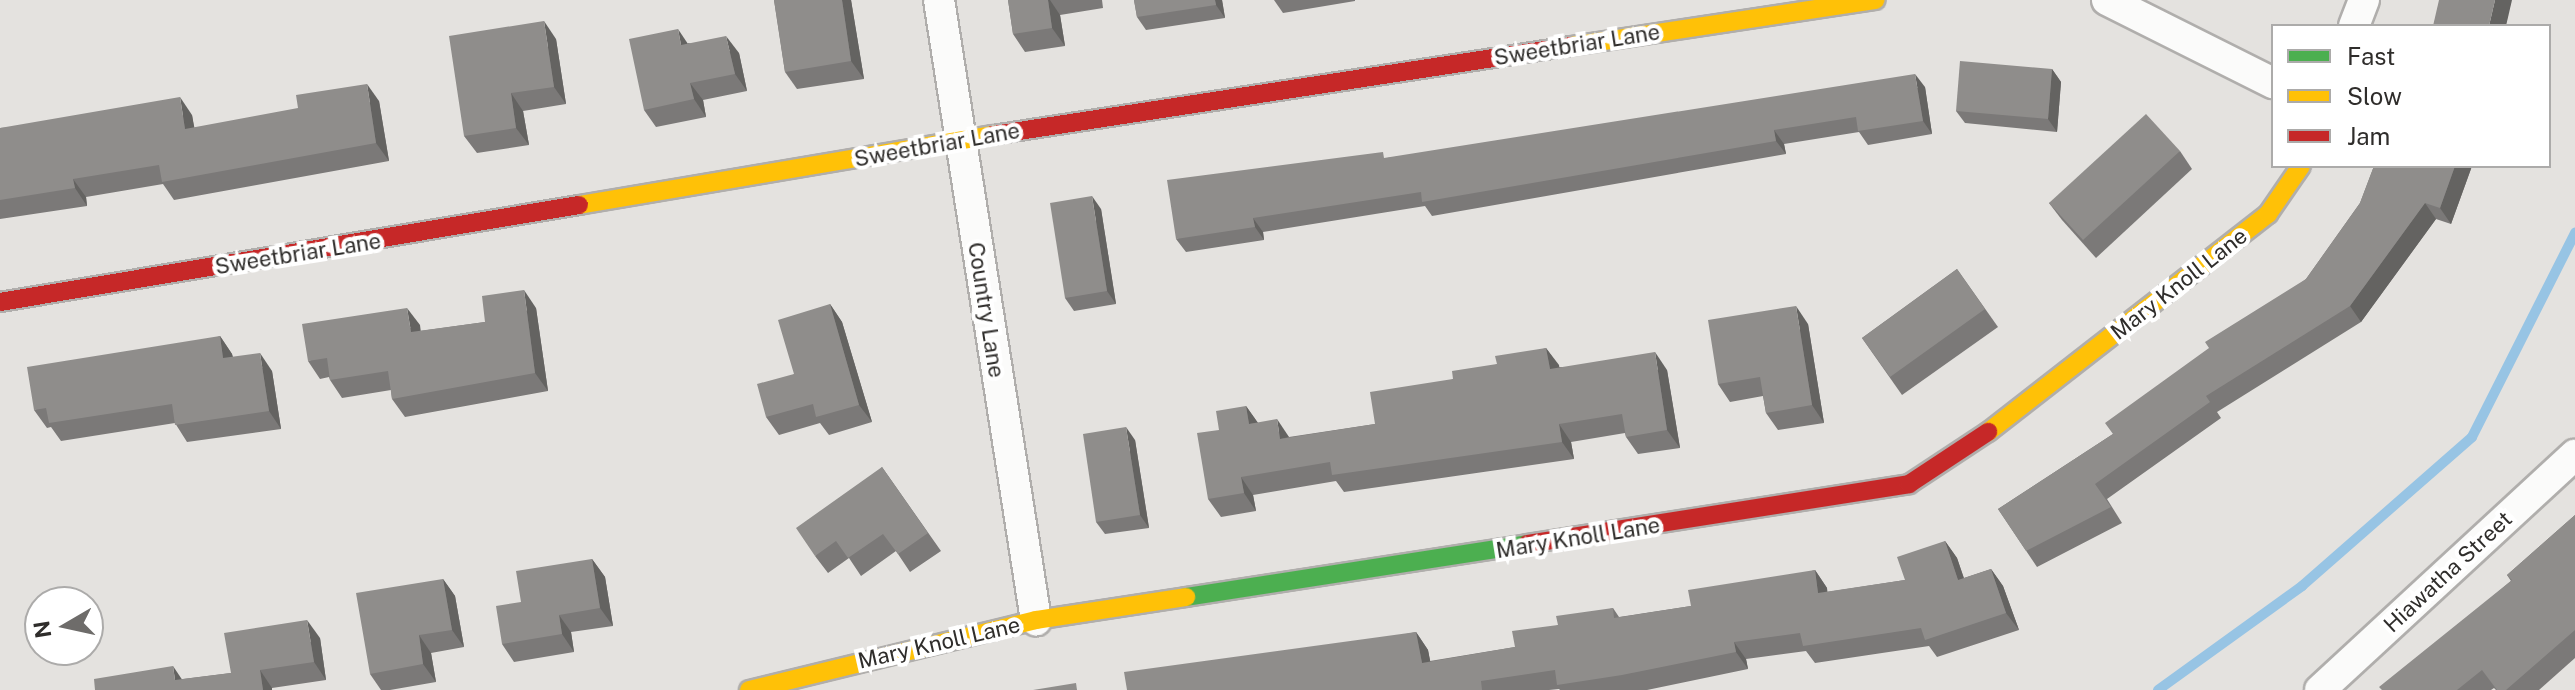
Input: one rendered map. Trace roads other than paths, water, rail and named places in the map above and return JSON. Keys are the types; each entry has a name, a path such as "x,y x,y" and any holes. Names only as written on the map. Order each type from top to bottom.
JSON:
{"street":[{"name":"Country Lane","path":"939,0 1036,620"},
{"name":"Sweetbriar Lane","path":"0,302 960,139 1876,0"},
{"path":"2107,0 2271,82"},
{"path":"2355,24 2364,0"},
{"name":"Mary Knoll Lane","path":"749,690 1036,620 1909,484 1945,465 2268,214 2300,168"},
{"name":"Hiawatha Street","path":"2320,690 2575,455"}],"waterway":[{"path":"2158,690 2302,586 2472,437 2575,233"}]}
